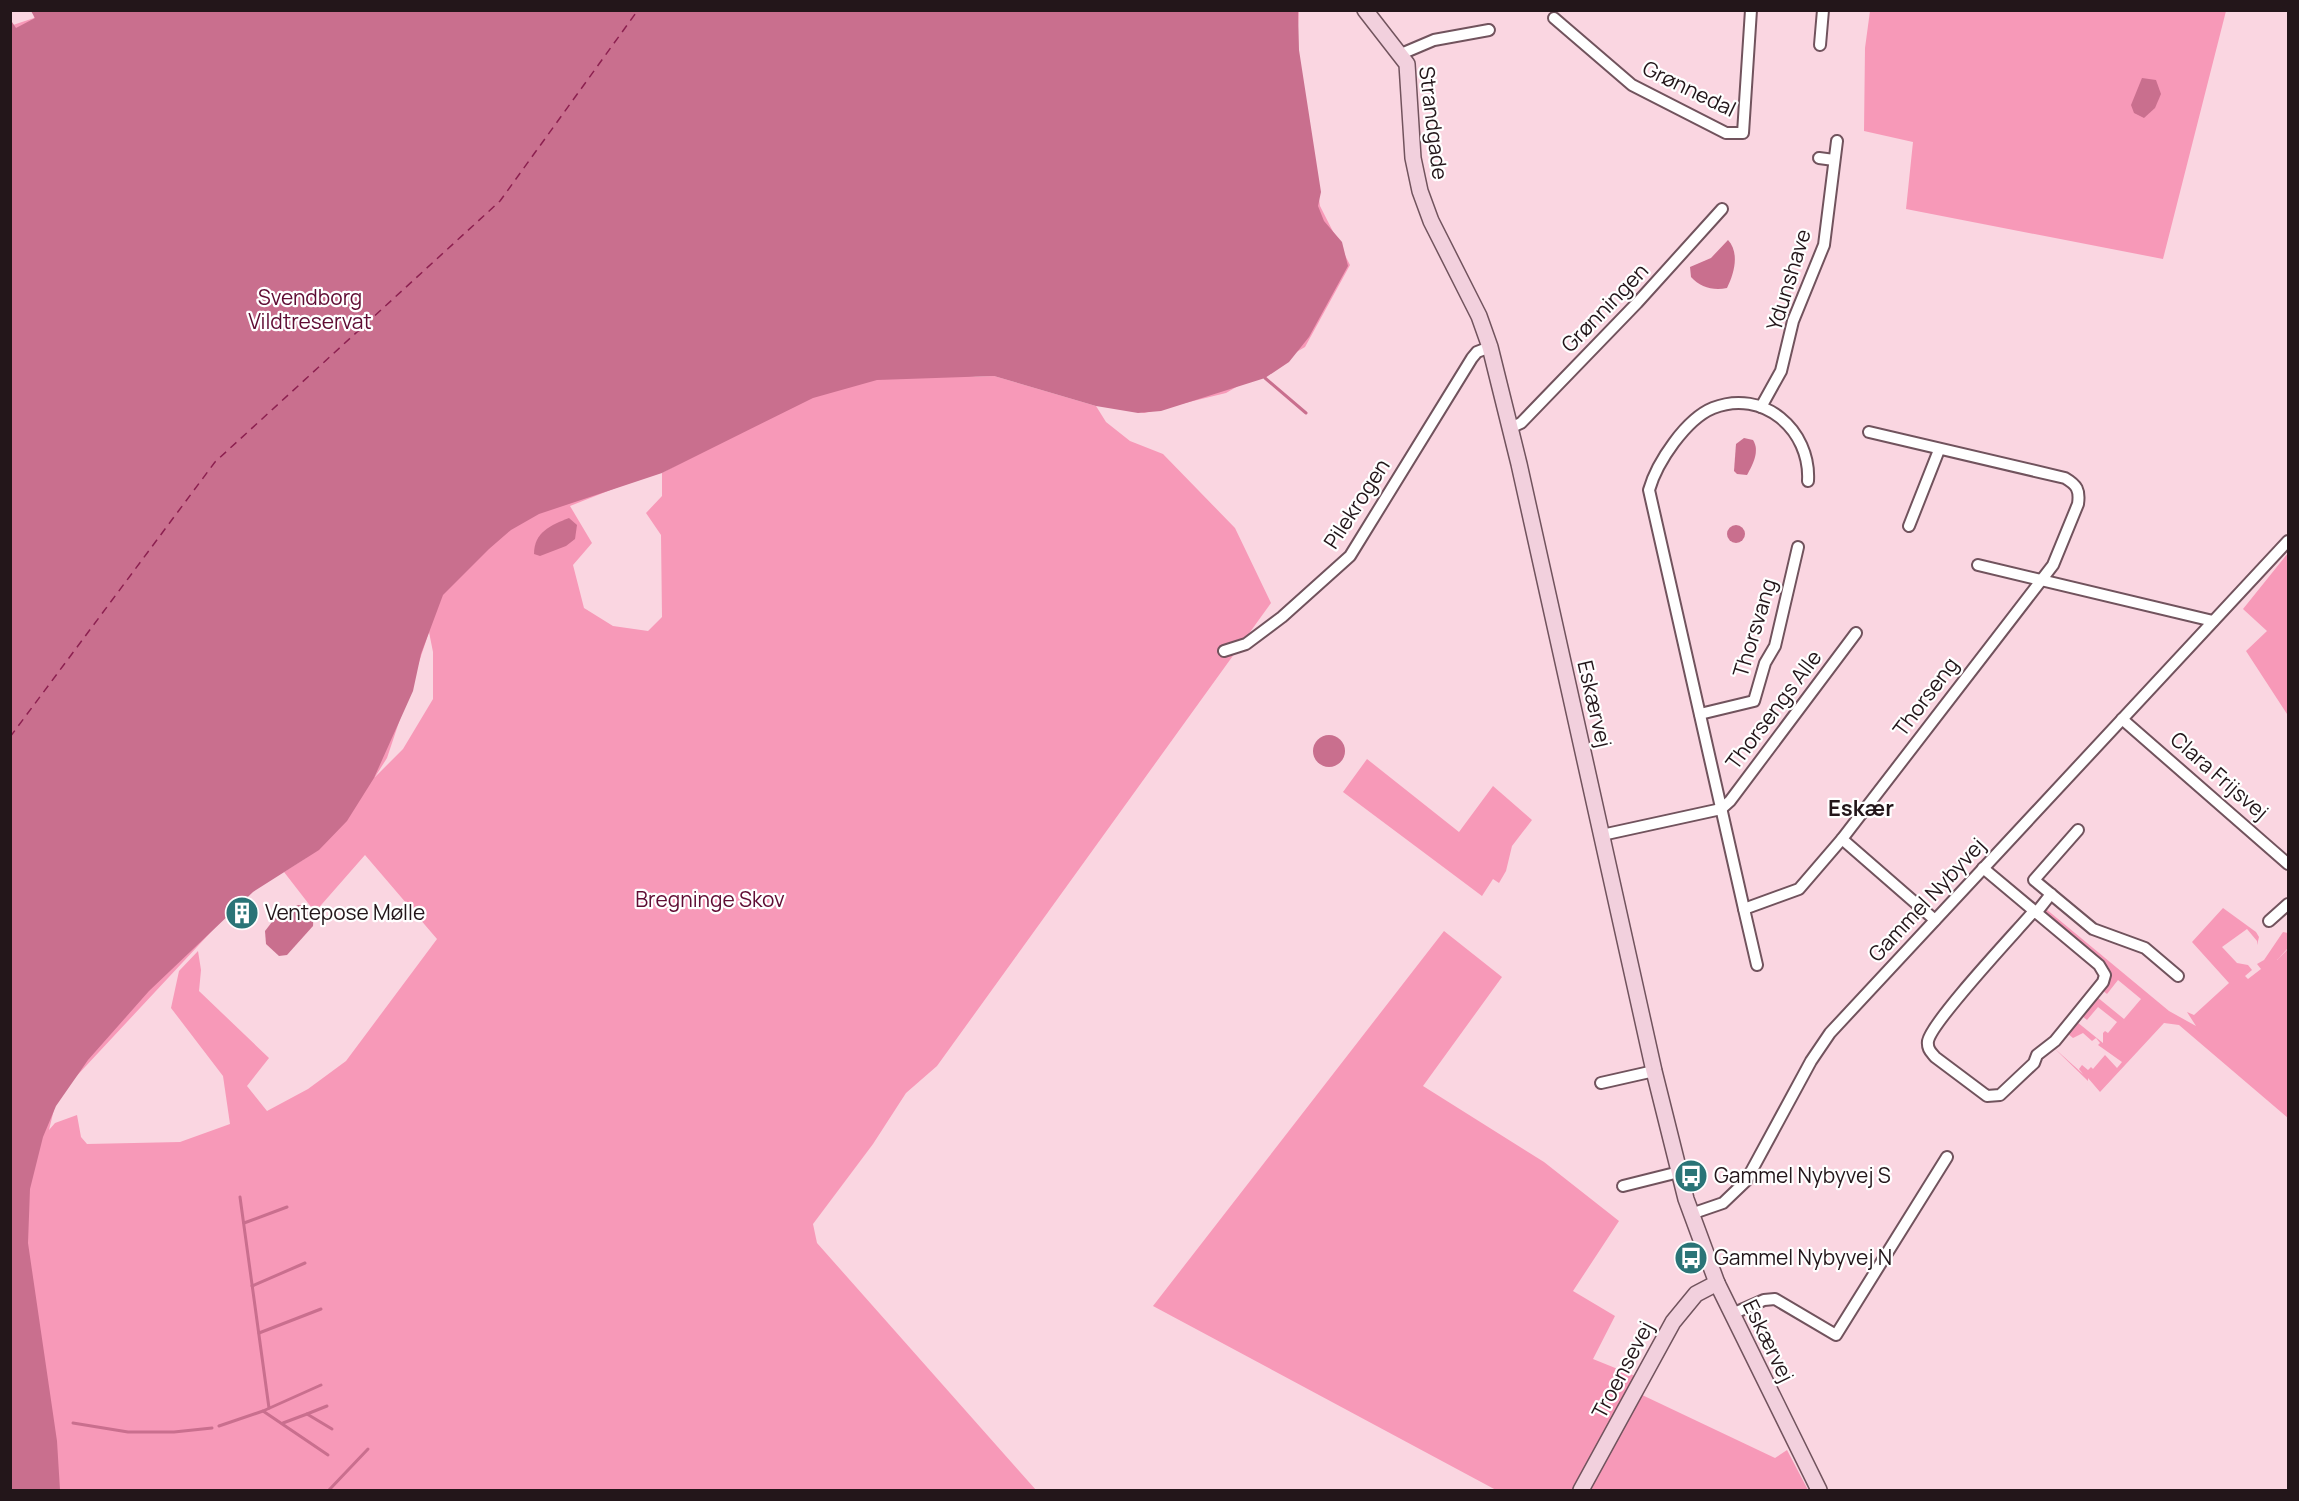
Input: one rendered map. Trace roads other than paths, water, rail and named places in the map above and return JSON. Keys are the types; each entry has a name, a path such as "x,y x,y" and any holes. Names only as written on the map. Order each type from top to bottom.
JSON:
{"street":[{"name":"Strandgade","path":"1365,10 1401,54 1410,77 1413,158 1423,202 1479,316 1490,347"},
{"name":"Grønnedal","path":"1554,18 1632,86 1726,133 1743,133 1751,10"},
{"path":"1820,45 1823,10"},
{"path":"1401,54 1434,40 1490,30"},
{"name":"Ydunshave","path":"1761,406 1781,371 1793,321 1824,245 1837,141"},
{"path":"1818,158 1834,160"},
{"name":"Grønningen","path":"1510,428 1521,423 1637,303 1722,209"},
{"name":"Eskærvej","path":"1490,347 1654,1071 1691,1214 1717,1283 1819,1491"},
{"name":"Pilekrogen","path":"1224,651 1246,644 1282,617 1350,556 1472,358 1477,352 1490,347"},
{"path":"1757,965 1650,490 1653,477 1683,430 1713,408 1737,403 1761,406 1782,418 1798,436 1807,458 1808,481"},
{"path":"1869,432 1939,450 1909,526"},
{"name":"Thorseng","path":"1744,909 1799,889 1842,839 2053,565 2078,504 2079,493 2075,484 2065,478 1939,450"},
{"name":"Gammel Nybyvej","path":"1691,1214 1723,1203 1746,1181 1820,1047 1983,868 2289,541"},
{"name":"Thorsvang","path":"1700,714 1754,701 1765,663 1775,646 1798,548"},
{"path":"1978,565 2214,621"},
{"name":"Thorsengs Alle","path":"1721,809 1730,801 1856,633"},
{"name":"Clara Frijsvej","path":"2122,719 2289,864"},
{"path":"1602,835 1721,809"},
{"path":"2078,830 2034,880 2093,929 2145,948 2178,976"},
{"path":"1842,839 1935,920"},
{"path":"1983,868 2035,912 2099,964 2105,977 2055,1041 2037,1054 2034,1063 2000,1095 1987,1096 1935,1058 1929,1050 1929,1038 1969,985 2035,912 2050,894"},
{"path":"2270,921 2289,904"},
{"path":"1601,1083 1654,1071"},
{"path":"1732,1314 1764,1300 1775,1299 1836,1335 1947,1157"},
{"path":"1623,1186 1679,1172"},
{"name":"Troensevej","path":"1581,1491 1673,1322 1696,1294 1717,1283"}],"waterway":[{"path":"1265,378 1306,413"},
{"path":"240,1197 269,1408"},
{"path":"244,1223 287,1207"},
{"path":"252,1286 305,1263"},
{"path":"259,1333 321,1309"},
{"path":"219,1426 263,1411 321,1385"},
{"path":"307,1414 327,1406"},
{"path":"263,1411 328,1455"},
{"path":"283,1423 307,1414 332,1429"},
{"path":"73,1423 128,1432 174,1432 212,1428"},
{"path":"329,1490 368,1449"}],"place":[{"name":"Ventepose Mølle","path":"242,913"},
{"name":"Gammel Nybyvej S","path":"1691,1176"},
{"name":"Gammel Nybyvej N","path":"1691,1258"}],"district":[{"name":"Eskær","path":"1861,808"}],"park label":[{"name":"Svendborg Vildtreservat","path":"310,310"},
{"name":"Bregninge Skov","path":"710,900"}]}
